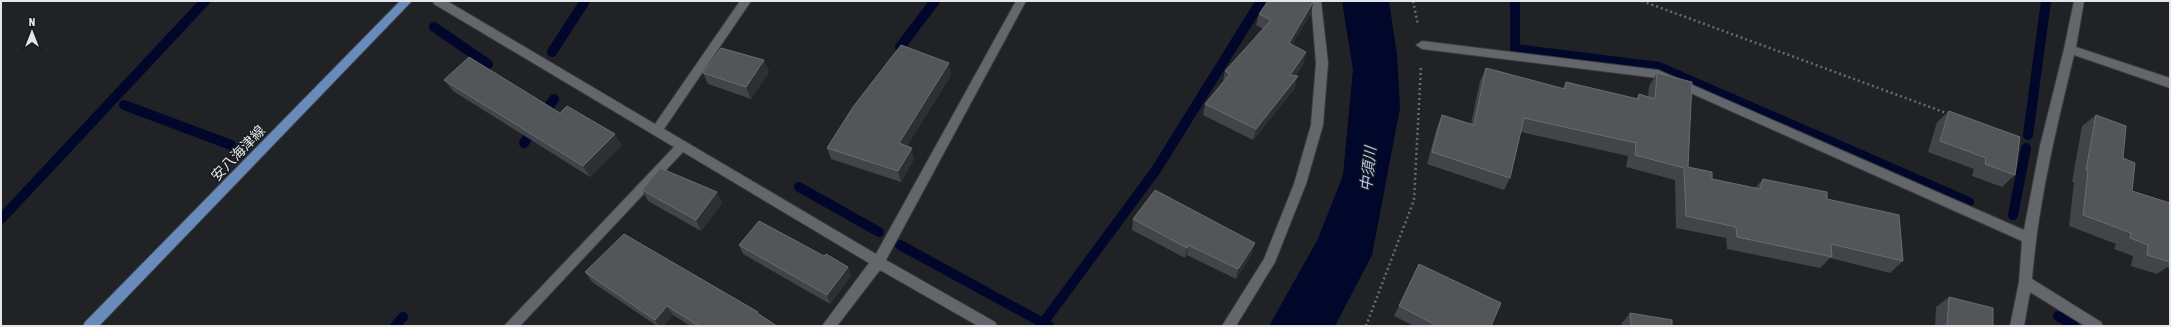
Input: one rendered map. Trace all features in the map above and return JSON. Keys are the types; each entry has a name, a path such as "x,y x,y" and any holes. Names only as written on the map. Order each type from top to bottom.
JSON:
{"main road":[{"name":"安八海津線","path":"90,326 407,1"}],"street":[{"path":"438,1 878,262 990,326"},
{"path":"656,131 746,1"},
{"path":"830,326 878,262 1021,1"},
{"path":"1229,326 1269,262 1300,184 1317,126 1322,63 1316,1"},
{"path":"2017,326 2025,282 2029,238 2046,146 2070,49 2079,1"},
{"path":"1422,45 1658,74 2029,238"},
{"path":"2070,49 2170,83"},
{"path":"511,326 682,146"},
{"path":"2025,282 2096,326"}],"path":[{"path":"1366,326 1414,200 1422,45 1413,1"},
{"path":"1642,1 1956,116"}],"water":[{"name":"中須川","path":"1342,1 1389,1 1397,55 1400,108 1372,255 1335,326 1269,326 1318,239 1343,175 1353,70"}],"building":[{"path":"1268,1 1313,2 1289,43 1306,52 1290,75 1298,76 1256,129 1205,104 1230,74 1225,71 1271,20 1259,14"},
{"path":"901,45 949,63 899,143 912,148 898,171 827,148 853,107"},
{"path":"721,48 764,60 746,87 703,73"},
{"path":"469,57 560,113 567,106 615,134 583,166 444,80"},
{"path":"1486,68 1565,89 1566,82 1638,99 1639,94 1655,99 1657,73 1692,82 1688,167 1712,172 1712,179 1760,189 1763,179 1827,192 1827,199 1899,215 1903,261 1831,244 1832,257 1737,237 1736,227 1686,216 1684,168 1635,155 1636,143 1524,118 1510,178 1432,152 1442,115 1474,125"},
{"path":"1949,111 2020,137 2015,175 1985,164 1986,158 1940,141"},
{"path":"2096,115 2126,126 2123,158 2135,163 2132,191 2170,203 2170,262 2147,255 2148,245 2130,238 2131,233 2083,215 2088,171 2086,170"},
{"path":"660,168 717,192 696,220 642,190"},
{"path":"1155,190 1255,243 1238,269 1188,245 1187,248 1133,219"},
{"path":"759,221 824,256 826,254 848,267 827,295 739,245"},
{"path":"624,234 758,312 757,313 777,326 699,326 667,306 655,320 585,272"},
{"path":"1419,264 1501,303 1491,326 1438,326 1399,306"},
{"path":"1949,297 1993,308 1993,326 1947,326"},
{"path":"1630,313 1672,320 1672,326 1631,326"}],"waterway":[{"path":"1,219 205,1"},
{"path":"552,52 585,1"},
{"path":"900,47 935,1"},
{"path":"1043,323 1156,170 1261,1"},
{"path":"1515,1 1515,49 1659,67 1969,202"},
{"path":"2028,135 2046,1"},
{"path":"434,27 488,64"},
{"path":"524,143 554,99"},
{"path":"124,105 231,145"},
{"path":"2013,215 2026,148"},
{"path":"799,187 879,232"},
{"path":"900,245 1043,323"},
{"path":"2058,316 2074,326"},
{"path":"395,326 403,317"},
{"path":"1043,323 1049,326"}]}
